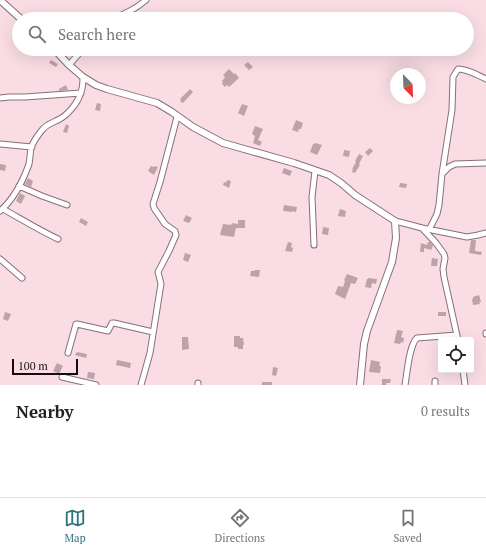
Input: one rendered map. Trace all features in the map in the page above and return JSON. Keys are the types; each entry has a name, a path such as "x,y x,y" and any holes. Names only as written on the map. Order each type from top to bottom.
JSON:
{"street":[{"path":"0,0 13,12"},
{"path":"128,12 146,0"},
{"path":"61,56 83,77 96,85 157,103 193,127 223,143 294,163 329,176 341,183 354,196 395,221 429,230 467,237 486,233"},
{"path":"69,65 76,56"},
{"path":"429,230 437,214 439,205 442,174 452,110 453,77 458,68 473,72 486,79"},
{"path":"58,239 39,230 20,218 1,210 11,199 24,177 30,161 32,146 46,125 64,116 69,111 81,93 83,77"},
{"path":"0,98 81,93"},
{"path":"141,385 150,353 161,284 158,272 176,235 175,231 165,224 154,208 153,204 177,116"},
{"path":"0,144 32,146"},
{"path":"442,174 449,167 455,164 486,163"},
{"path":"314,245 312,197 315,170"},
{"path":"19,186 67,205"},
{"path":"360,385 364,344 367,331 392,262 396,238 395,221"},
{"path":"422,228 444,254 444,278 457,337"},
{"path":"0,260 22,278"},
{"path":"68,353 76,324 108,331 112,323 114,323 153,332"},
{"path":"404,385 414,340 417,338 438,337"},
{"path":"464,373 465,385"},
{"path":"62,377 96,385"}],"building":[{"path":"51,60 58,64 56,67 49,63"},
{"path":"248,62 253,67 249,70 244,65"},
{"path":"229,69 239,78 229,87 227,85 225,87 222,84 225,77 223,75"},
{"path":"66,85 68,90 59,91 59,89"},
{"path":"190,89 193,92 183,103 180,99"},
{"path":"97,103 101,104 100,111 95,110"},
{"path":"242,104 248,106 244,116 238,113"},
{"path":"296,120 303,123 298,132 292,130"},
{"path":"66,124 69,126 67,133 63,132"},
{"path":"255,126 263,129 258,140 262,142 260,146 253,143 255,136 252,134"},
{"path":"315,143 322,145 317,155 310,152 313,144"},
{"path":"370,148 373,151 368,156 365,152"},
{"path":"344,150 350,151 349,157 343,156"},
{"path":"359,154 363,156 355,173 352,172 352,169"},
{"path":"0,164 6,165 5,171 0,170"},
{"path":"151,166 158,167 154,175 148,171"},
{"path":"284,168 292,171 290,176 282,173"},
{"path":"28,178 33,181 31,187 25,184"},
{"path":"227,180 231,181 229,188 223,185"},
{"path":"400,183 407,184 406,188 399,187"},
{"path":"20,193 25,196 21,204 16,201"},
{"path":"284,205 297,207 296,212 283,211"},
{"path":"340,209 346,211 345,217 338,216"},
{"path":"186,215 192,218 189,223 183,221"},
{"path":"81,218 88,222 86,226 79,222"},
{"path":"238,220 245,220 245,228 236,228 234,237 220,235 223,224 238,224"},
{"path":"323,227 329,228 328,235 322,234"},
{"path":"471,240 476,240 475,251 482,252 481,255 469,253"},
{"path":"288,242 292,243 292,252 285,251"},
{"path":"428,242 430,242 433,246 431,250 424,248 424,252 420,252 421,243 427,245"},
{"path":"185,253 191,255 188,262 183,260"},
{"path":"432,258 438,259 437,266 431,266"},
{"path":"260,270 259,277 250,276 251,271"},
{"path":"347,274 358,278 355,284 351,283 345,299 335,294 338,286 343,287"},
{"path":"368,278 377,279 376,284 372,283 371,288 365,287"},
{"path":"479,295 481,302 479,302 480,304 473,305 473,297"},
{"path":"5,312 11,314 8,321 3,319"},
{"path":"438,312 446,312 446,316 438,316"},
{"path":"397,330 403,331 401,337 404,338 403,343 401,342 400,344 394,343"},
{"path":"234,336 240,336 240,338 243,338 243,349 234,347"},
{"path":"182,337 188,337 189,349 182,350"},
{"path":"77,352 87,354 86,358 75,355"},
{"path":"117,360 131,363 130,368 116,365"},
{"path":"371,360 380,362 380,373 369,372"},
{"path":"57,363 63,366 59,374 53,371"},
{"path":"273,367 278,368 276,376 272,375"},
{"path":"88,372 95,373 94,379 87,378"},
{"path":"382,379 391,379 390,383 382,385"},
{"path":"262,382 272,382 272,385 262,385"}]}
